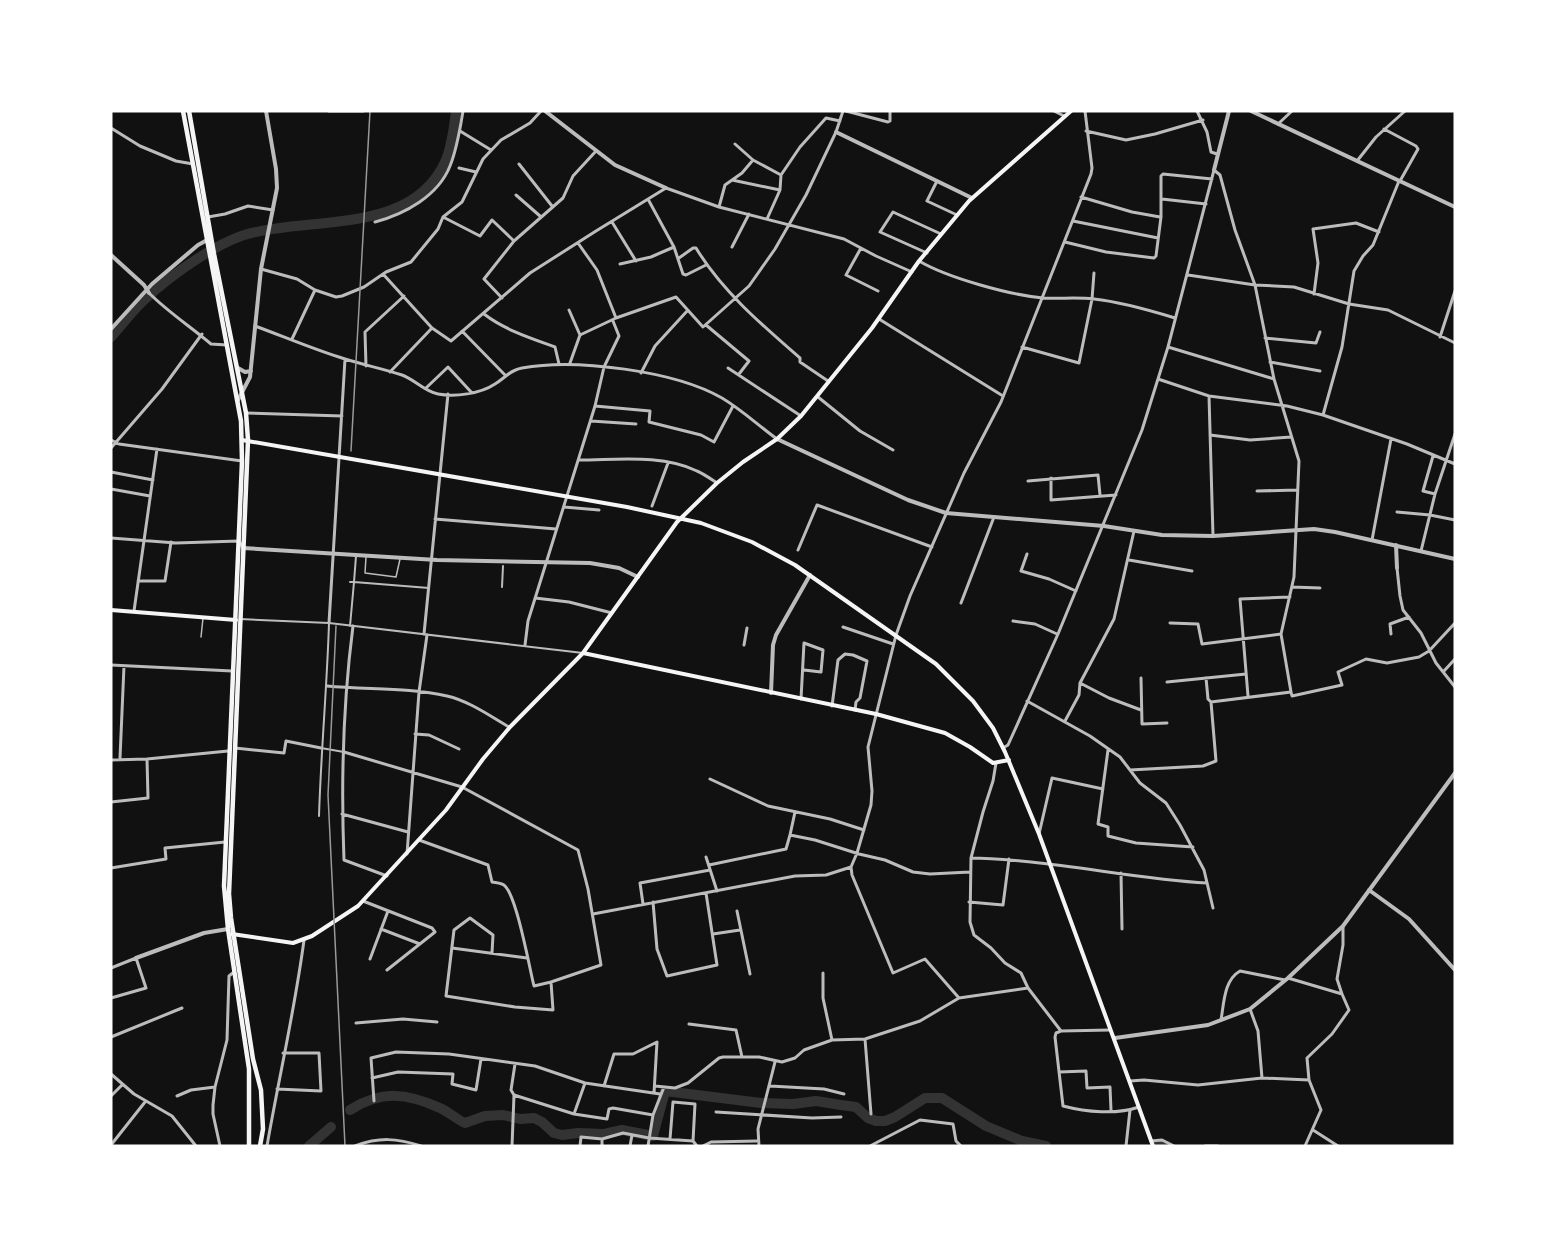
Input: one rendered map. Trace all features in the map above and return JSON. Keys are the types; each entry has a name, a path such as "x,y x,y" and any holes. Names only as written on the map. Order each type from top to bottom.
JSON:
{"highway":[{"path":"183,111 246,413 243,548 232,671 224,886 228,929 249,1069 249,1146"},
{"path":"189,111 208,217 210,259 245,440 239,541 230,894 253,1059 261,1090 263,1129 260,1146"}],"main road":[{"path":"228,929 234,935 293,943 304,940 328,926 363,901 446,810 510,727 583,653 681,519 717,483 777,439 801,416 879,319 919,261 972,198 1071,111"},
{"path":"245,440 567,496 701,523 752,542 795,565 936,664 984,714 1009,760 1112,1029 1152,1144"},
{"path":"111,610 237,619"},
{"path":"583,653 876,714 945,733 996,764 1009,760"}],"street":[{"path":"238,400 248,383 251,371 261,269 277,188 266,111"},
{"path":"329,111 363,111"},
{"path":"375,222 391,218 414,206 439,185 450,167 463,111"},
{"path":"261,269 297,279 315,290 336,297 364,287 383,274 411,262 438,229 443,217 462,201 483,159 501,140 530,123 543,111 615,165 666,188 719,207 844,239 912,272"},
{"path":"580,335 614,319 676,297 703,327 706,325 755,279 790,225 844,111 888,122 890,111"},
{"path":"1054,111 1064,116"},
{"path":"959,998 925,959 893,973 857,887 851,867 871,805 868,747 893,644 910,596 964,473 1003,396 1092,168 1085,111"},
{"path":"1197,111 1203,120 1211,152 1217,154"},
{"path":"1003,748 1008,745 1058,634 1142,430 1188,275 1229,111"},
{"path":"1251,111 1455,207"},
{"path":"1278,124 1292,111"},
{"path":"1358,161 1384,129 1405,111"},
{"path":"767,219 780,190 781,175 801,147 826,118 840,121"},
{"path":"1086,131 1126,140 1203,120"},
{"path":"111,128 140,146 193,164"},
{"path":"1323,415 1342,347 1354,271 1373,245 1400,181 1418,149 1384,129"},
{"path":"460,131 491,150"},
{"path":"836,132 972,198"},
{"path":"735,144 753,160 781,175"},
{"path":"502,298 484,279 514,241 563,198 573,176 596,152"},
{"path":"719,207 723,188 742,173 753,160"},
{"path":"519,165 552,206"},
{"path":"459,168 476,172"},
{"path":"1214,170 1220,176 1235,230 1255,285 1274,379 1299,461 1292,587 1281,634 1292,696 1342,685 1338,672 1366,659 1387,663 1419,657 1429,651 1455,623"},
{"path":"1065,242 1106,252 1154,258 1161,217 1160,186 1163,174 1212,179"},
{"path":"732,180 780,190"},
{"path":"937,181 927,201 958,215"},
{"path":"383,274 432,328 451,341 530,273 666,188"},
{"path":"516,195 540,216"},
{"path":"1081,197 1132,212 1161,217"},
{"path":"1162,199 1206,204"},
{"path":"649,200 674,247 683,274 686,275 706,265"},
{"path":"208,217 248,206 273,210"},
{"path":"927,253 880,232 893,212 941,234"},
{"path":"732,247 749,214"},
{"path":"443,217 480,236 492,220 514,241"},
{"path":"1073,221 1158,238"},
{"path":"612,222 636,261"},
{"path":"1314,294 1318,263 1313,229 1356,223 1379,232"},
{"path":"111,329 148,291 209,241"},
{"path":"525,645 528,621 591,421 604,367 619,336 597,270 578,243"},
{"path":"620,264 651,257 674,247"},
{"path":"679,258 696,248 706,265 735,298 800,358 800,362 828,381"},
{"path":"861,248 846,275 878,291"},
{"path":"111,255 156,300 202,334 211,344 227,345"},
{"path":"919,261 979,285 1042,298 1092,299 1137,307 1175,318"},
{"path":"1022,347 1078,363 1092,299 1094,273"},
{"path":"1188,275 1255,285 1294,287 1348,304 1388,310 1455,343"},
{"path":"292,339 315,290"},
{"path":"1440,337 1455,291"},
{"path":"364,365 365,332 404,296"},
{"path":"569,310 580,335 570,363"},
{"path":"641,373 655,346 688,310"},
{"path":"484,314 494,322 555,347 559,364"},
{"path":"879,319 1003,396"},
{"path":"706,325 748,361 739,374"},
{"path":"255,326 345,359 403,375 436,394 472,393 497,383 505,375 522,368 570,363 641,373 684,382 716,396 777,439 908,500 946,513 1104,526 1162,535 1214,536 1322,530 1455,559"},
{"path":"390,372 432,328"},
{"path":"462,332 505,375"},
{"path":"1265,338 1316,343 1320,332"},
{"path":"111,448 113,441 162,389 202,334"},
{"path":"1168,347 1274,379"},
{"path":"319,816 345,359"},
{"path":"1270,362 1320,370"},
{"path":"426,388 448,367 472,393"},
{"path":"728,368 801,416"},
{"path":"238,369 245,372 251,371"},
{"path":"1158,379 1209,396 1284,406 1323,415 1455,464"},
{"path":"406,855 419,692 448,394"},
{"path":"1209,396 1214,536"},
{"path":"818,397 860,431 893,450"},
{"path":"595,406 650,411 649,422 701,435 714,442 732,406"},
{"path":"246,413 342,416"},
{"path":"591,421 636,424"},
{"path":"1421,551 1455,434"},
{"path":"1210,435 1250,440 1291,437"},
{"path":"1372,540 1391,439"},
{"path":"113,441 242,461"},
{"path":"134,611 158,449"},
{"path":"1433,455 1423,490 1436,494"},
{"path":"579,460 668,462 697,470 717,483"},
{"path":"652,506 668,462"},
{"path":"111,472 153,480"},
{"path":"1028,481 1098,475 1100,495"},
{"path":"1051,478 1051,500 1116,495"},
{"path":"111,489 150,496"},
{"path":"1257,491 1297,490"},
{"path":"798,550 817,505 932,547"},
{"path":"564,507 599,510"},
{"path":"1397,512 1455,520"},
{"path":"961,603 993,517"},
{"path":"435,519 557,529"},
{"path":"1065,721 1080,695 1080,683 1114,620 1134,530"},
{"path":"111,538 171,542 239,541 243,548 366,557 604,564 638,577"},
{"path":"138,580 165,581 171,542"},
{"path":"1396,545 1403,610 1421,633 1429,651 1455,687"},
{"path":"1027,554 1021,571 1049,579 1076,591"},
{"path":"355,556 352,582 352,626 346,687 342,814 344,860 387,876"},
{"path":"1128,560 1192,571"},
{"path":"502,587 503,566"},
{"path":"771,693 773,645 776,634 810,575"},
{"path":"352,582 429,588"},
{"path":"1292,587 1320,588"},
{"path":"1248,696 1240,599 1290,597"},
{"path":"535,598 569,602 612,613"},
{"path":"1391,634 1390,624 1409,617"},
{"path":"237,619 345,624 583,653"},
{"path":"1013,621 1035,624 1058,634"},
{"path":"1170,623 1198,624 1202,644 1281,634"},
{"path":"843,627 893,644"},
{"path":"744,645 747,628"},
{"path":"801,699 804,643 823,650 821,672 804,670"},
{"path":"832,706 838,660 845,654 853,655 867,661 860,698 856,702 855,710"},
{"path":"1443,671 1455,659"},
{"path":"111,665 232,671"},
{"path":"120,758 124,666"},
{"path":"1167,682 1246,674"},
{"path":"1141,678 1142,724 1167,723"},
{"path":"1130,770 1203,766 1216,761 1206,678"},
{"path":"1080,683 1109,698 1141,710"},
{"path":"327,686 419,692 456,699 510,727"},
{"path":"1210,702 1291,692"},
{"path":"1027,701 1065,721 1120,757 1140,783 1166,803 1204,870 1213,908"},
{"path":"416,734 429,735 459,749"},
{"path":"235,748 284,753 286,741 344,752 412,771 462,787 578,850 602,964 534,986 516,913 506,887 501,883 492,882 488,865 419,840"},
{"path":"1108,749 1098,824 1108,827 1108,836 1136,843 1192,847"},
{"path":"111,760 228,752"},
{"path":"111,802 148,798 147,759"},
{"path":"996,764 971,858 970,922 974,935 1021,974 1028,988 1061,1031"},
{"path":"1114,1038 1220,1022 1250,1009 1343,926 1455,773"},
{"path":"1039,834 1052,778 1103,789"},
{"path":"710,779 768,806 830,819 864,830"},
{"path":"709,865 786,849 795,812"},
{"path":"342,814 408,832"},
{"path":"790,835 885,860 918,873 970,872"},
{"path":"111,868 166,859 165,848 225,842"},
{"path":"706,856 717,891"},
{"path":"971,858 1050,864 1181,882 1207,883"},
{"path":"969,902 1003,905 1009,860"},
{"path":"593,914 795,876 826,875 851,867"},
{"path":"643,904 640,883 710,870"},
{"path":"1121,873 1122,929"},
{"path":"1369,890 1409,919 1455,970"},
{"path":"653,902 657,949 667,976 717,965 706,893"},
{"path":"363,901 432,928 435,932 387,970"},
{"path":"370,959 388,911"},
{"path":"736,911 750,974"},
{"path":"492,953 493,935 470,918 454,930 446,996 515,1007 553,1010 551,982"},
{"path":"1305,1146 1321,1110 1309,1080 1307,1058 1332,1034 1349,1010 1337,979 1343,945 1343,926"},
{"path":"111,968 204,933 228,929"},
{"path":"381,929 420,944"},
{"path":"714,934 740,930"},
{"path":"267,1146 283,1053 299,980 304,940"},
{"path":"452,948 527,958"},
{"path":"111,998 146,988 136,958"},
{"path":"1220,1022 1227,988 1234,974 1240,971 1286,979 1342,994"},
{"path":"220,1146 213,1114 215,1087 227,1040 229,976 234,972"},
{"path":"823,973 824,998 832,1040"},
{"path":"655,1086 675,1088 688,1083 719,1058 759,1057 782,1062 795,1058 804,1050 832,1040 865,1039 920,1021 959,998 1028,988"},
{"path":"111,1037 182,1008"},
{"path":"1250,1009 1258,1031 1262,1078"},
{"path":"356,1023 403,1019 437,1022"},
{"path":"689,1024 736,1030 742,1057"},
{"path":"1112,1029 1056,1033 1063,1106 1083,1111 1130,1110 1139,1107"},
{"path":"865,1039 871,1114"},
{"path":"604,1086 614,1054 633,1054 657,1042 654,1093"},
{"path":"374,1101 371,1058 396,1052 449,1054 535,1066 585,1083 660,1094"},
{"path":"277,1089 321,1091 319,1053 283,1053"},
{"path":"372,1078 398,1072 453,1074 452,1084 476,1090 481,1059"},
{"path":"759,1146 757,1141 775,1062"},
{"path":"512,1146 514,1095 511,1090 515,1064"},
{"path":"1059,1072 1086,1071 1087,1088 1110,1087 1111,1110"},
{"path":"111,1074 145,1101 172,1116 196,1146"},
{"path":"1130,1081 1144,1080 1198,1085 1262,1078 1309,1080"},
{"path":"574,1114 585,1083"},
{"path":"111,1096 123,1084"},
{"path":"770,1086 824,1089 844,1094"},
{"path":"177,1096 191,1090 215,1087"},
{"path":"648,1146 653,1115 664,1087"},
{"path":"514,1095 574,1114 607,1119 609,1109 613,1108 653,1115"},
{"path":"111,1145 145,1101"},
{"path":"670,1139 673,1102 695,1104 693,1141 697,1146"},
{"path":"1126,1146 1130,1110"},
{"path":"716,1112 812,1118 841,1117"},
{"path":"870,1146 920,1120 953,1124 956,1141 961,1146"},
{"path":"1313,1130 1335,1145"},
{"path":"580,1146 581,1137 602,1139 623,1133 649,1138 693,1141"},
{"path":"630,1146 632,1135"},
{"path":"355,1146 380,1138 397,1139 421,1146"},
{"path":"602,1139 602,1146"},
{"path":"1152,1144 1162,1140 1174,1146"},
{"path":"703,1146 711,1142 757,1141"},
{"path":"1205,1146 1218,1146"}],"lane":[{"path":"366,557 366,574 395,577 398,574 400,558"},
{"path":"201,637 203,617"}],"waterway":[{"path":"111,337 155,290 182,269 227,242 256,232 363,218 389,211 412,200 431,183 446,160 456,111"},
{"path":"350,1110 372,1099 394,1096 428,1103 465,1123 485,1116 503,1115 520,1119 534,1118 554,1133 562,1135 604,1134 622,1130 653,1136 665,1091 761,1103 793,1104 816,1101 856,1107 868,1118 876,1121 885,1121 895,1117 925,1098 942,1098 986,1126 1022,1141 1046,1146"},
{"path":"309,1146 331,1127"},
{"path":"1158,1145 1166,1146"}],"railway":[{"path":"351,451 370,111"},
{"path":"336,626 328,795 345,1146"}]}
